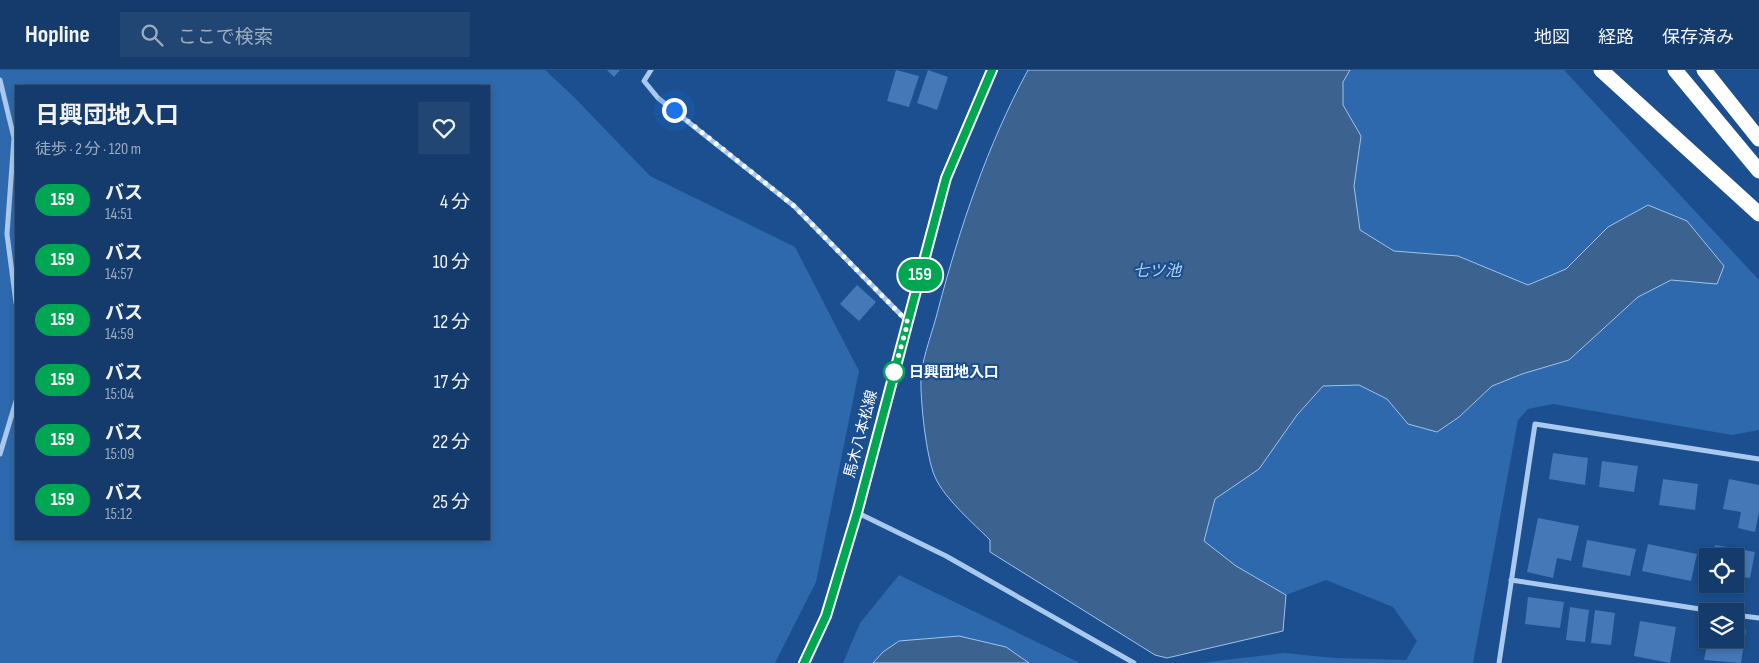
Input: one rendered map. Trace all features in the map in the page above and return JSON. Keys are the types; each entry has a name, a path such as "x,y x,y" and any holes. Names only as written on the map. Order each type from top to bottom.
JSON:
{"highway":[{"path":"1601,70 1759,214"},
{"path":"1675,70 1759,171"},
{"path":"1704,70 1759,139"}],"main road":[{"name":"馬木八本松線","path":"804,663 826,616 857,513 946,178 992,70"}],"street":[{"path":"651,70 644,81 658,98 794,206 908,322"},
{"path":"0,80 14,138 7,234 15,295"},
{"path":"0,454 15,404"},
{"path":"1499,663 1535,424 1759,459"},
{"path":"857,513 946,556 1134,663"},
{"path":"1511,580 1699,609"},
{"path":"1744,616 1759,618"}],"shaded area":[{"path":"0,70 545,70 573,96 650,176 795,247 859,371 816,582 775,663 0,663"},
{"path":"1350,70 1564,70 1759,280 1759,430 1732,435 1553,404 1528,409 1518,420 1473,663 1199,663 1284,653 1335,658 1406,660 1417,641 1393,607 1326,580 1286,595 1236,566 1204,541 1215,499 1259,469 1297,415 1323,386 1359,385 1387,399 1408,424 1437,432 1459,417 1492,386 1522,374 1569,360 1638,297 1671,280 1608,227 1566,269 1528,285 1458,256 1394,251 1360,230 1354,186 1361,136 1343,105 1343,82"},
{"path":"899,575 1080,663 1029,663 1006,647 883,652 873,663 843,663 860,623"}],"water":[{"name":"七ツ池","path":"1028,70 1350,70 1343,82 1343,105 1361,136 1354,186 1360,230 1394,251 1458,256 1528,285 1566,269 1608,227 1648,205 1687,221 1724,266 1717,284 1671,280 1638,297 1569,360 1522,374 1492,386 1459,417 1437,432 1408,424 1387,399 1359,385 1323,386 1297,415 1259,469 1215,499 1204,541 1236,566 1286,595 1283,631 1167,658 1155,655 990,552 990,540 945,494 939,485 929,456 924,428 921,386 922,368 926,351 976,187 987,157"},
{"path":"959,636 1006,647 1029,663 873,663 883,652 899,641"}],"building":[{"path":"607,70 620,70 614,77"},
{"path":"896,70 919,76 909,107 887,101"},
{"path":"928,70 948,77 937,110 917,103"},
{"path":"857,285 876,302 859,321 840,304"},
{"path":"1553,453 1588,458 1585,485 1549,479"},
{"path":"1602,461 1638,466 1634,492 1599,487"},
{"path":"1663,479 1698,484 1695,510 1659,505"},
{"path":"1729,479 1759,485 1759,512 1755,532 1738,528 1741,512 1723,509"},
{"path":"1538,518 1579,526 1571,561 1557,558 1553,578 1527,572"},
{"path":"1587,540 1636,549 1630,576 1582,567"},
{"path":"1648,544 1697,554 1691,581 1642,571"},
{"path":"1715,545 1732,548 1714,548"},
{"path":"1744,550 1755,552 1750,578 1744,577"},
{"path":"1528,597 1564,602 1560,628 1525,624"},
{"path":"1570,607 1589,610 1585,642 1566,640"},
{"path":"1595,610 1615,613 1611,645 1591,643"},
{"path":"1640,621 1676,627 1670,663 1634,656"},
{"path":"1706,648 1743,648 1741,663 1704,660"}],"bus line":[{"name":"159","path":"804,663 826,616 857,513 946,178 992,70"}],"place":[{"name":"日興団地入口","path":"894,372"}],"route":[{"path":"674,110 794,206 908,322 892,379 894,372"}]}
